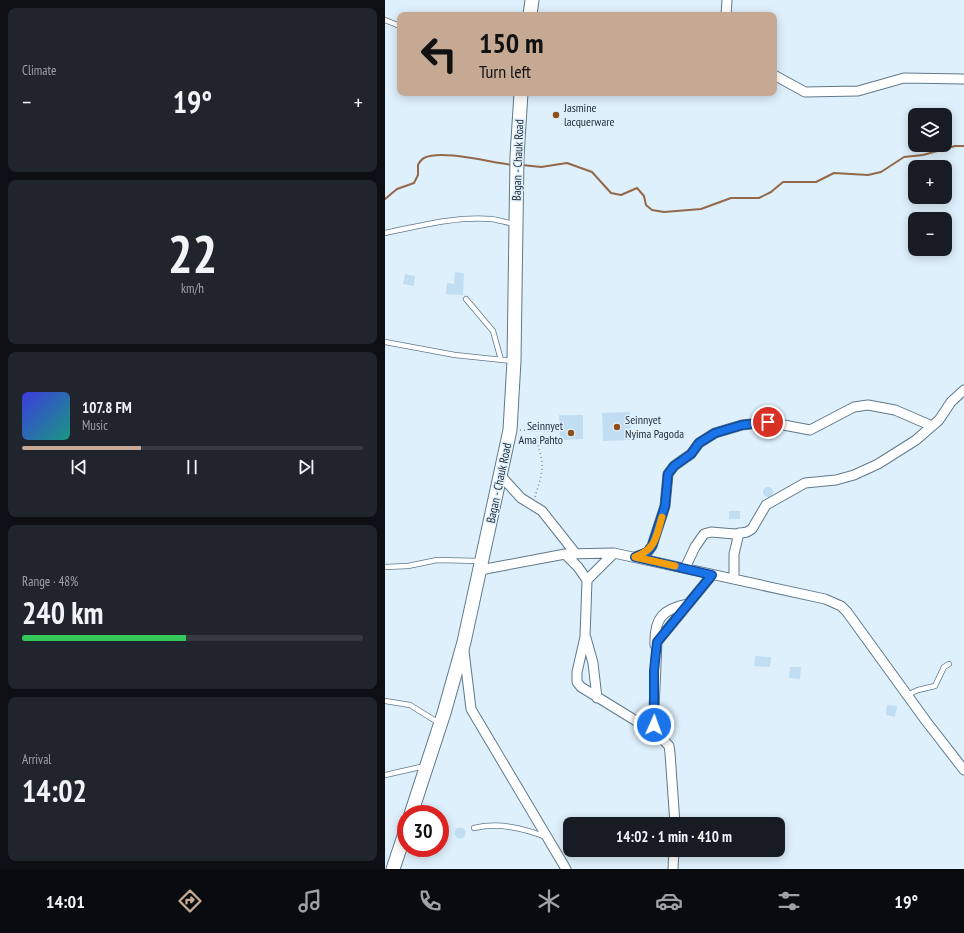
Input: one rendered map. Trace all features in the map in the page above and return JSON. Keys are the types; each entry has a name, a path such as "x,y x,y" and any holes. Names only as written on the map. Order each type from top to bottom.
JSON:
{"main road":[{"path":"530,12 532,0"},
{"name":"Bagan - Chauk Road","path":"414,805 464,642 510,430 508,360 516,225 517,156 521,96"},
{"path":"393,869 397,857"}],"street":[{"path":"726,12 727,0"},
{"path":"777,77 805,92 858,91 904,78 964,79"},
{"path":"685,568 695,547 704,534 711,532 747,532 752,529 766,505 805,483 836,480 872,467 916,440 939,420 957,396 964,390"},
{"path":"635,557 647,552 652,546 665,506 668,474 674,466 691,454 699,443 715,433 742,425 768,422 810,430 854,408 869,405 895,410 932,426"},
{"path":"501,476 521,498 542,511 576,554"},
{"path":"734,578 734,554 739,533"},
{"path":"565,554 578,567 587,580 585,636 577,672 577,682 581,687 597,698 653,731 669,746 675,817"},
{"path":"481,565 565,554 614,554 635,557 712,575 734,578 825,599 841,606 847,612 964,770"},
{"path":"587,580 614,554"},
{"path":"653,731 655,653 657,642 661,635 689,604 712,575"},
{"path":"585,636 593,663 597,698"},
{"path":"464,642 466,676 471,709 566,869"},
{"path":"673,869 674,857"}],"lane":[{"path":"385,20 397,25"},
{"path":"385,233 429,224 474,219 501,220 516,225"},
{"path":"466,299 493,331 508,360"},
{"path":"385,342 455,355 508,360"},
{"path":"385,567 408,566 437,560 481,565"},
{"path":"907,695 918,690 935,686 944,667 949,664"},
{"path":"385,701 410,705 440,724"},
{"path":"385,775 427,766"},
{"path":"474,828 509,826 529,830 547,838"}],"path":[{"path":"510,430 552,430"},
{"path":"532,505 542,474 543,464 537,446 537,437"}],"building":[{"path":"455,272 464,273 463,295 446,294 447,283 454,284"},
{"path":"405,274 415,276 414,286 403,284"},
{"name":"Seinnyet Nyima Pagoda","path":"630,412 631,440 603,441 602,413"},
{"name":"Seinnyet Ama Pahto","path":"559,415 583,415 583,439 560,440"},
{"path":"766,487 770,487 772,488 772,496 766,497 763,494 763,490"},
{"path":"729,511 740,511 740,519 729,519"},
{"path":"755,656 771,657 770,667 754,666"},
{"path":"790,667 801,667 800,679 789,678"},
{"path":"887,705 897,706 895,717 886,715"},
{"path":"460,827 464,829 466,833 464,837 460,839 456,837 454,833 456,829"}],"waterway":[{"path":"522,165 541,167 567,163 592,172 611,193 621,195 637,188 644,196 646,205 652,210 664,212 701,209 731,198 759,198 771,192 783,182 816,182 834,173 868,175 881,172 904,157 923,155 955,146 964,146"},
{"path":"385,199 397,189 414,183 418,175 418,165 424,158 443,155 467,157 513,165"}],"slow traffic":[{"path":"662,517 652,546 647,552 635,557 675,566"}],"place":[{"name":"Jasmine lacquerware","path":"556,115"},
{"name":"Seinnyet Nyima Pagoda","path":"617,427"},
{"name":"Seinnyet Ama Pahto","path":"571,433"}],"route":[{"path":"654,725 654,671 657,642 668,627 707,583 712,575 635,557 647,552 652,546 665,506 666,481 668,474 674,466 691,454 699,443 715,433 742,425 768,422"}]}
